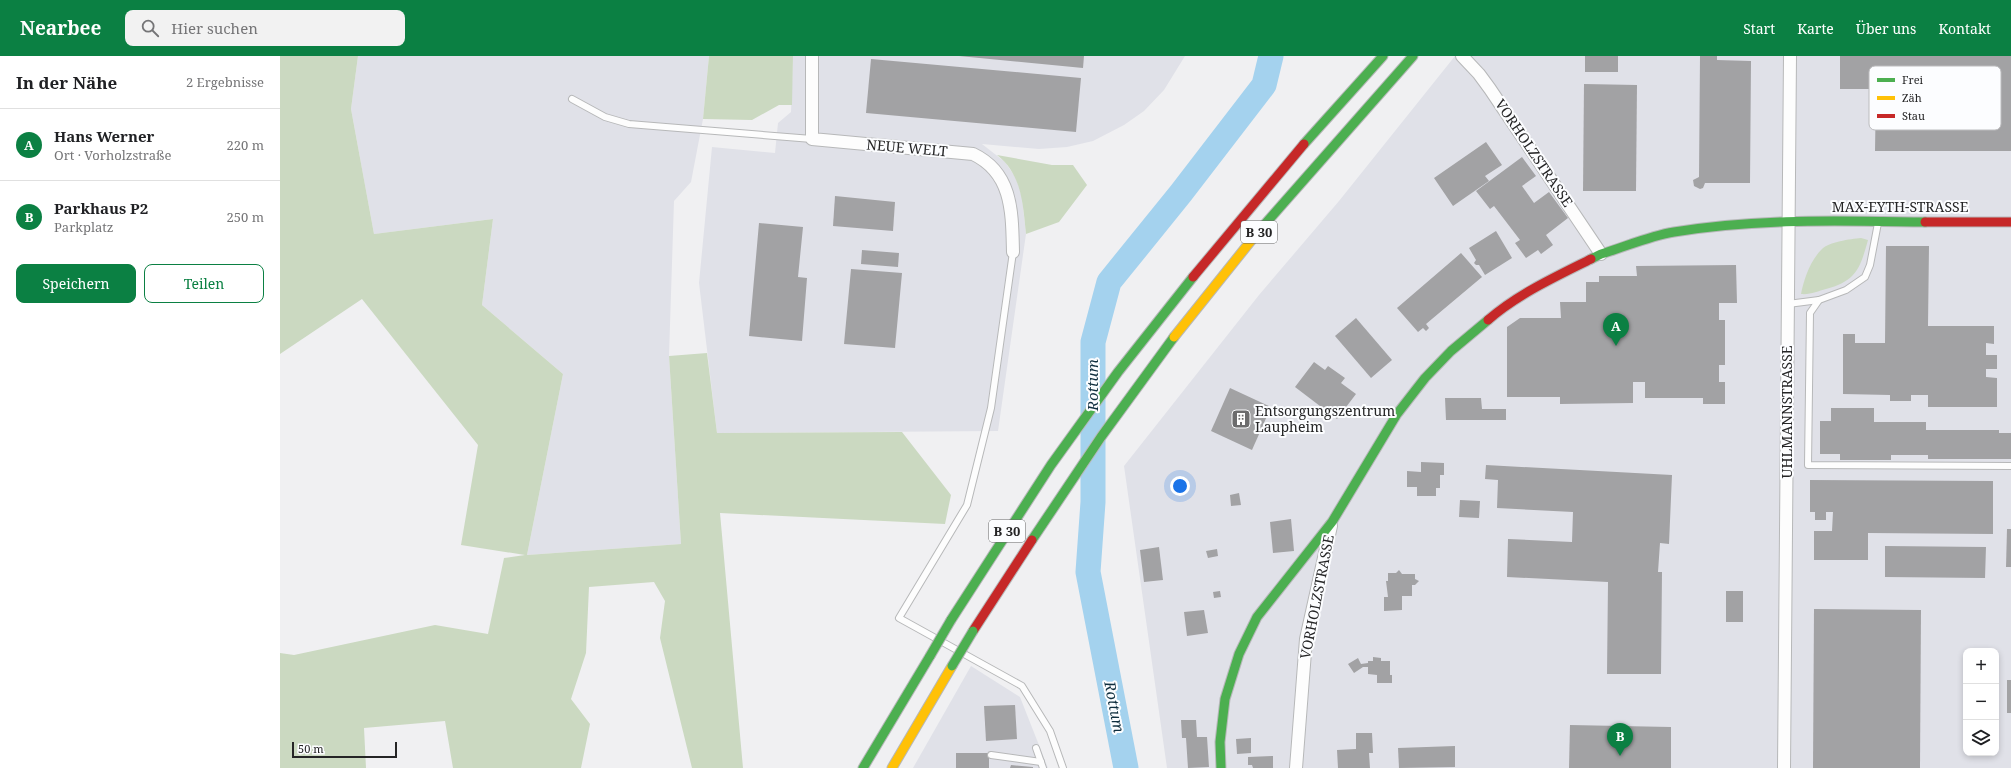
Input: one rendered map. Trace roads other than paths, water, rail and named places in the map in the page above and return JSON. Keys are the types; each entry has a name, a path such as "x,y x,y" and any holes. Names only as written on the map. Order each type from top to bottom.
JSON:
{"main road":[{"name":"B 30","path":"863,768 951,620 1017,514 1065,444 1219,244 1286,165 1383,56"},
{"name":"B 30","path":"892,768 973,631 1070,480 1147,373 1298,183 1413,56"},
{"name":"VORHOLZSTRASSE","path":"1221,768 1220,742 1225,699 1239,654 1257,617 1332,522 1397,414 1425,378 1451,351 1504,306 1550,279 1601,254 1672,232 1746,223 1789,221"},
{"name":"MAX-EYTH-STRASSE","path":"1789,221 2011,222"}],"street":[{"path":"812,56 812,140"},
{"name":"VORHOLZSTRASSE","path":"1462,56 1479,74 1490,89 1601,254"},
{"name":"UHLMANNSTRASSE","path":"1784,768 1790,56"},
{"name":"NEUE WELT","path":"812,140 972,154 984,159 995,170 1004,184 1010,204 1013,252"},
{"name":"VORHOLZSTRASSE","path":"1296,768 1306,639 1332,522"}],"lane":[{"path":"572,99 605,116 629,124 812,140"},
{"path":"1788,304 1819,300 1846,290 1865,277 1870,265 1878,221"},
{"path":"1013,252 991,408 967,505 899,618 1022,686 1050,731 1063,768"},
{"path":"1819,300 1810,313 1809,322 1808,465 2011,466"},
{"path":"1036,748 1042,765"},
{"path":"991,755 1042,765"}],"waterway":[{"name":"Rottum","path":"1126,768 1088,572 1093,502 1093,342 1109,282 1181,193 1264,85 1271,56"}],"place":[{"name":"Hans Werner","path":"1616,346"},
{"name":"Entsorgungszentrum Laupheim","path":"1241,419"},
{"name":"Parkhaus P2","path":"1620,756"}]}
